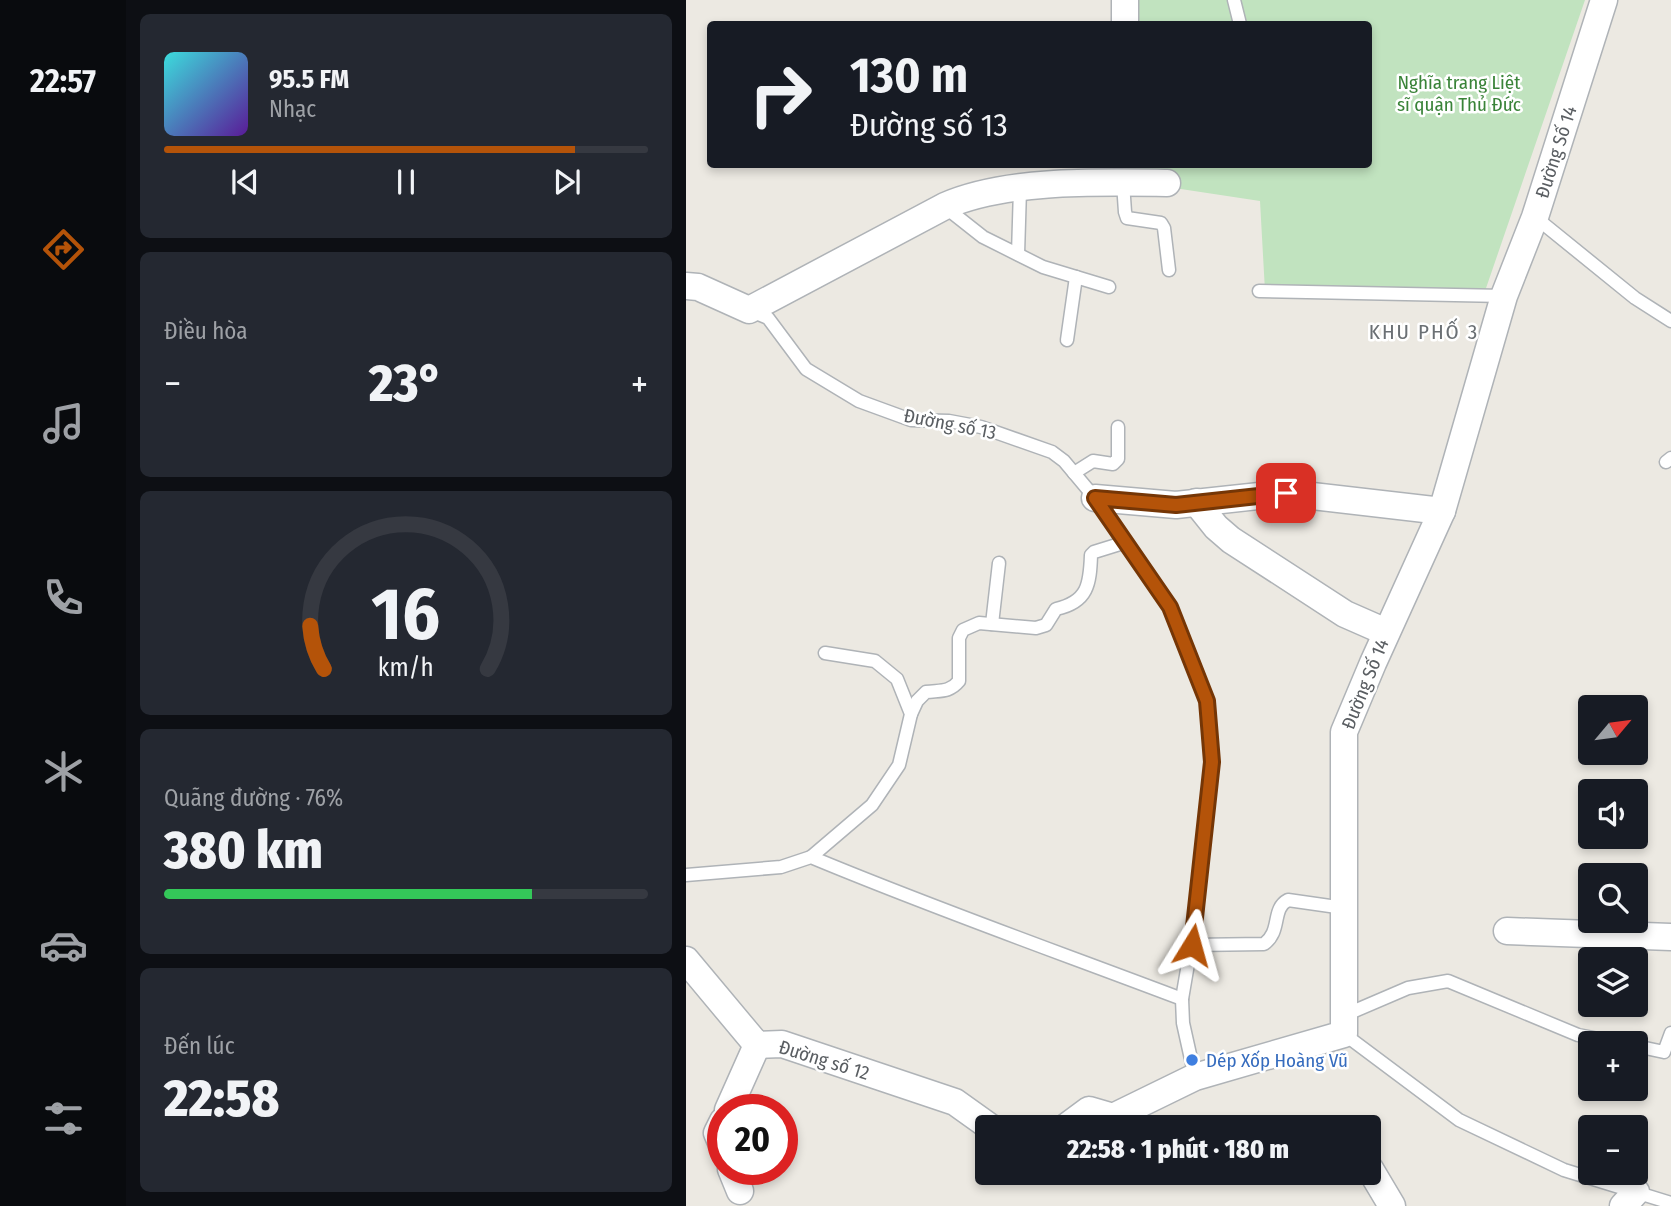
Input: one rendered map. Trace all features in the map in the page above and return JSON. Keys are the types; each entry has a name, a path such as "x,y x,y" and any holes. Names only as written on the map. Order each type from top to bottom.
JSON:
{"street":[{"path":"1125,0 1125,21"},
{"name":"Đường Số 14","path":"1344,1024 1344,732 1386,632 1442,511 1504,296 1535,217 1604,0"},
{"path":"749,310 945,206 972,195 1068,184 1124,174 1167,183"},
{"name":"Đường số 13","path":"686,286 698,287 749,310"},
{"path":"1095,498 1176,505 1286,493 1442,511"},
{"path":"1196,502 1216,527 1231,540 1345,614 1386,632"},
{"path":"1507,931 1671,937"},
{"name":"Đường số 12","path":"686,960 757,1045 782,1044 955,1102 975,1116"},
{"path":"1117,1115 1195,1077 1344,1024"},
{"path":"735,1094 757,1045"},
{"path":"1082,1115 1089,1110 1106,1115"},
{"path":"1380,1185 1392,1206"}],"lane":[{"path":"1234,0 1239,21"},
{"path":"1124,174 1127,218 1157,222 1164,228 1169,270"},
{"path":"1018,254 1020,189"},
{"path":"945,206 983,237 1044,267 1109,287"},
{"path":"1535,217 1635,298 1671,321"},
{"path":"1067,340 1076,277"},
{"path":"1259,291 1504,296"},
{"name":"Đường số 13","path":"749,310 768,318 806,369 859,401 911,420 949,421 981,427 1052,452 1064,461 1095,498 1170,607 1207,701 1212,762 1192,945 1182,999 1182,1023 1195,1077"},
{"path":"1074,473 1093,461 1113,464 1118,459 1118,427"},
{"path":"686,875 781,867 811,857 872,805 899,765 911,714 917,701 926,692 943,692 960,681 959,638 963,630 979,623 1036,628 1046,625 1056,609 1081,599 1089,582 1091,555 1124,542"},
{"path":"992,624 999,563"},
{"path":"825,653 875,662 898,679 911,714"},
{"path":"811,857 906,897 972,919 1182,999"},
{"path":"1192,945 1264,944 1272,939 1278,911 1288,900 1345,908"},
{"path":"1578,1035 1448,981 1408,988 1344,1024 1459,1121 1630,1199 1671,1203"},
{"path":"1648,1049 1664,1052 1671,1033"}],"green space":[{"name":"Nghĩa trang Liệt sĩ quận Thủ Đức","path":"1122,0 1585,0 1484,294 1265,291 1260,201 1128,181 1127,168 1372,168 1372,21 1122,21"}],"place":[{"name":"Dép Xốp Hoàng Vũ","path":"1192,1060"}],"district":[{"name":"KHU PHỐ 3","path":"1424,332"}],"route":[{"path":"1192,945 1212,762 1207,701 1170,607 1095,498 1176,505 1286,493"}]}
